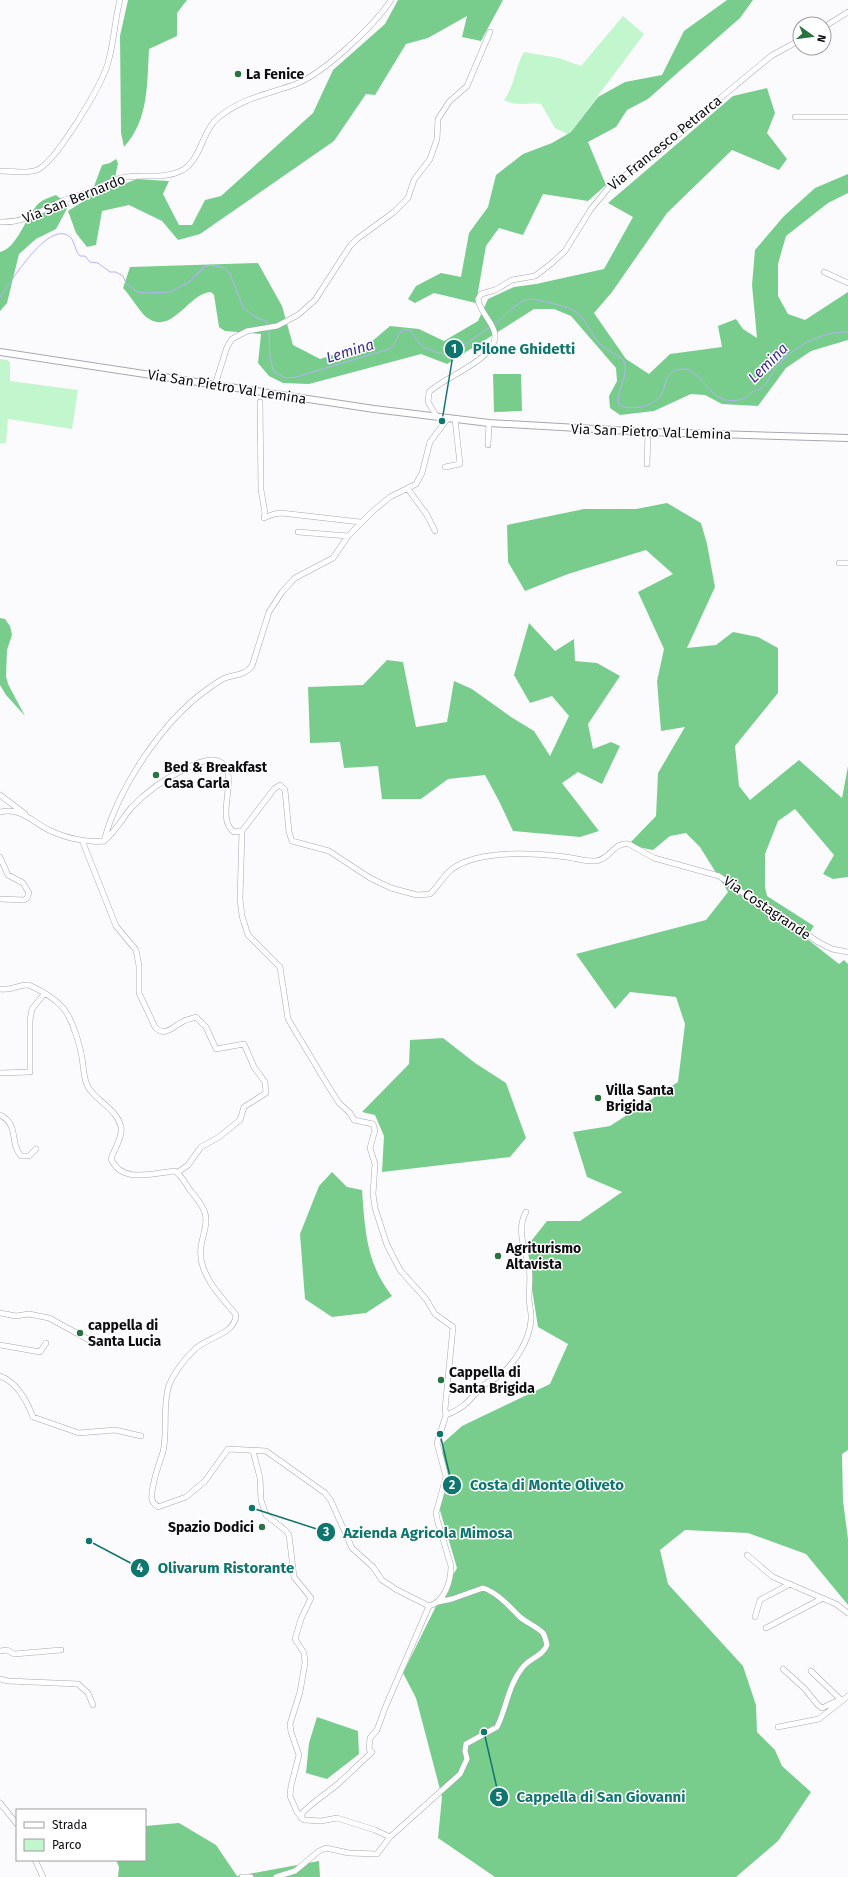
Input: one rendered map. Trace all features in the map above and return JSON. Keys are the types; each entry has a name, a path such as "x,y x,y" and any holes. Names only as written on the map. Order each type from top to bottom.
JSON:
{"street":[{"path":"0,171 29,171 39,169 52,156 77,123 106,69 120,0"},
{"name":"Via San Bernardo","path":"0,222 22,220 120,178 147,175 162,176 182,170 196,157 208,131 217,118 244,101 298,83 316,72 362,34 385,10 391,0"},
{"path":"832,22 848,12"},
{"path":"215,385 229,344 239,334 247,331 277,326 298,315 315,300 350,246 357,238 394,212 408,198 414,180 430,159 436,139 438,119 449,102 467,86 490,32"},
{"name":"Via Francesco Petrarca","path":"437,417 428,402 429,392 487,353 495,340 495,332 479,306 479,296 495,290 512,280 535,276 552,263 565,251 591,209 610,186 660,151 700,115 771,56 792,44"},
{"path":"795,117 848,117"},
{"path":"824,272 848,283"},
{"name":"Via San Pietro Val Lemina","path":"0,352 215,385 437,417 489,423 648,432 848,438"},
{"path":"260,402 261,490 266,513 264,518 281,513 360,522"},
{"path":"445,467 460,464 452,419"},
{"path":"104,841 108,825 125,791 159,737 201,694 226,678 238,676 249,670 252,666 269,612 282,592 296,578 333,558 348,536 360,522 390,497 414,486 418,481 430,442 452,419"},
{"path":"488,445 489,423"},
{"path":"647,464 648,432"},
{"path":"408,489 427,515 435,531"},
{"path":"298,532 348,536"},
{"path":"839,563 848,563"},
{"path":"0,812 14,811 53,832 82,840 104,841 131,808 152,788 171,775 190,766 211,760 220,762 227,769 227,823 229,829 234,832 242,831 240,899 242,916 248,936 280,967 288,1019 326,1084 339,1103 350,1113 354,1120 373,1124 375,1130 370,1148 375,1164 373,1194 375,1208 387,1245 400,1270 426,1299 435,1314 453,1327 444,1410 446,1415 437,1443 446,1477 436,1513 451,1566 451,1573 449,1585 438,1602"},
{"name":"Via Costagrande","path":"242,831 274,789 280,785 285,790 289,832 292,840 329,851 370,878 391,888 417,895 430,894 447,873 461,863 473,859 533,853 594,861 606,858 619,844 625,843 661,860 719,876 743,893 774,910 818,942 832,949 848,952"},
{"path":"0,795 29,818"},
{"path":"82,840 116,926 136,950 139,972 138,987 146,1010 155,1027 164,1032 170,1030 183,1021 196,1017 206,1028 216,1049 244,1044 254,1067 265,1082 266,1093 244,1107 240,1120 219,1137 201,1147 188,1165 178,1173"},
{"path":"0,857 8,875 23,883 29,893 28,898 24,900 0,899"},
{"path":"0,989 11,990 24,984 33,987 44,994 59,1004 66,1011 82,1058 85,1082 93,1094 107,1106 119,1120 122,1128 120,1138 111,1159 114,1166 121,1172 135,1175 175,1171 201,1204 206,1214 207,1224 199,1250 202,1267 210,1282 236,1315 236,1320 233,1326 209,1339 194,1350 173,1377 168,1391 164,1445 152,1494 154,1503 158,1506 186,1496 205,1481 228,1449 266,1451 325,1493 331,1501 352,1548 374,1567 382,1580 397,1590 429,1606"},
{"path":"0,1073 30,1072 30,1020 32,1009 44,994"},
{"path":"0,1115 8,1119 11,1125 17,1152 21,1156 29,1156 36,1149"},
{"path":"446,1415 462,1408 470,1402 481,1388 504,1372 526,1340 531,1320 529,1305 530,1270 524,1250 522,1234 523,1218 526,1212"},
{"path":"0,1313 16,1316 29,1314 49,1318 93,1342 113,1340"},
{"path":"0,1345 40,1352 46,1343"},
{"path":"0,1376 6,1378 23,1396 33,1417 79,1433 115,1430 140,1436"},
{"path":"253,1451 260,1478 261,1500 266,1515 289,1535 294,1577 310,1598 295,1639 304,1656 304,1668 300,1692 290,1724 291,1732 299,1756 290,1786 290,1796 301,1818 310,1821 338,1818 375,1830 390,1837"},
{"path":"747,1555 773,1577 836,1604 848,1613"},
{"path":"755,1617 760,1600 790,1584"},
{"path":"276,1877 295,1871 319,1851 326,1848 349,1853 377,1854 390,1837 460,1774 467,1759 465,1751 466,1744 497,1727 509,1689 523,1666 545,1651 547,1645 544,1634 487,1589 483,1588 429,1606 384,1708 377,1730 370,1738 369,1749 372,1752 338,1784 303,1812 301,1818"},
{"path":"766,1628 822,1598"},
{"path":"0,1651 7,1650 14,1654 61,1650"},
{"path":"783,1669 804,1688 822,1708 844,1699"},
{"path":"811,1670 844,1699"},
{"path":"0,1679 8,1681 78,1684 88,1693 93,1705"},
{"path":"778,1728 819,1719 844,1699"},
{"path":"0,1803 16,1823"},
{"path":"35,1861 43,1877"},
{"path":"242,1877 251,1877"}],"green space":[{"path":"128,0 187,0 177,13 177,36 149,49 147,88 142,113 138,125 124,147 121,133 120,36"},
{"path":"398,0 503,0 481,41 462,37 467,16 428,38 406,44 375,95 366,94 334,141 200,234 178,240 162,221 129,205 102,211 96,245 87,247 76,233 68,211 90,197 102,165 110,163 116,159 118,163 113,188 137,179 169,181 163,194 179,225 192,225 205,200 221,196 313,113 333,70 385,24"},
{"path":"727,0 753,0 740,18 648,99 627,110 616,127 588,142 606,185 588,201 543,194 523,235 499,228 486,246 476,303 434,293 415,303 408,299 416,286 441,273 461,277 469,233 488,207 496,175 523,154 552,143 571,132 598,97 625,82 662,75 684,31"},
{"path":"623,16 644,34 571,132 567,134 555,128 541,104 518,104 504,100 511,88 518,64 524,52 559,58 581,66"},
{"path":"767,88 775,113 767,133 787,159 779,170 732,150 667,213 612,292 594,313 626,359 649,374 670,354 722,347 718,326 736,319 743,329 757,338 752,285 755,250 784,216 815,188 848,174 848,193 828,203 786,236 778,264 778,296 788,314 805,320 848,292 848,340 811,351 786,368 758,406 722,404 705,395 691,394 654,411 620,415 610,408 609,396 617,381 616,368 571,316 554,309 534,309 447,364 421,354 309,384 283,383 269,376 258,363 261,334 225,331 219,327 214,295 211,292 203,294 195,299 172,318 164,322 155,322 144,315 123,288 130,267 258,263 282,306 293,345 320,359 370,343 390,326 419,329 444,341 478,321 488,299 514,287 536,284 604,269 633,217 608,203 733,96"},
{"path":"56,195 69,205 56,229 36,239 19,254 7,303 0,311 0,252 12,245 39,203"},
{"path":"0,359 10,362 10,381 78,390 72,429 8,419 6,443 0,443"},
{"path":"493,374 521,374 522,411 494,412"},
{"path":"667,503 701,523 707,544 715,587 687,648 716,645 733,632 758,637 778,648 778,693 735,746 739,786 750,800 799,760 842,798 848,766 848,877 833,879 823,874 834,855 795,809 778,821 765,854 765,887 767,896 814,926 806,938 839,964 844,960 848,964 848,1450 842,1454 843,1501 848,1539 848,1605 806,1554 748,1533 685,1530 660,1550 668,1584 743,1666 756,1705 757,1732 775,1750 782,1766 811,1792 778,1841 736,1877 495,1877 438,1838 442,1797 416,1698 403,1673 438,1602 457,1568 439,1507 444,1476 442,1459 443,1443 462,1426 550,1384 568,1344 538,1327 529,1270 524,1250 547,1221 580,1221 622,1192 587,1177 573,1132 610,1126 678,1082 685,1024 676,997 630,992 615,1009 576,954 706,920 728,892 700,847 686,833 670,836 653,850 628,845 656,816 658,773 685,727 661,731 657,681 664,649 638,592 673,574 646,550 568,574 525,591 508,562 507,525 584,509 636,509"},
{"path":"0,618 5,619 10,626 12,635 7,650 6,676 8,684 25,716 6,695 0,685"},
{"path":"529,623 555,651 574,639 575,661 597,663 620,676 588,724 593,749 611,742 620,746 602,784 578,772 562,783 599,831 580,837 513,831 485,775 448,779 421,799 382,799 378,766 344,768 340,742 310,743 308,687 363,685 387,660 403,662 416,727 447,722 454,681 472,689 511,717 534,731 550,756 569,716 552,696 530,703 514,675"},
{"path":"443,1038 475,1063 506,1083 526,1138 510,1157 382,1172 384,1136 375,1115 362,1112 409,1064 410,1040"},
{"path":"332,1172 347,1187 362,1190 368,1246 383,1284 392,1296 366,1313 332,1317 305,1299 300,1234 319,1186"},
{"path":"317,1717 358,1731 359,1754 327,1779 306,1773 309,1743"},
{"path":"179,1823 216,1845 237,1876 319,1861 320,1877 118,1877 119,1867 116,1861 146,1861 146,1826"}],"waterway":[{"name":"Lemina","path":"0,297 32,254 53,236 63,234 72,239 80,256 85,256 90,262 98,263 110,272 116,272 123,276 126,283 137,292 169,292 189,282 204,267 210,265 225,268 230,274 243,307 254,316 267,322 269,326"},
{"name":"Lemina","path":"495,324 515,306 524,300 529,299 539,300 573,310 580,315 600,344 624,361 625,373 618,400 619,405 630,408 642,407 653,402 663,392 670,374 676,370 686,369 693,372 720,398 730,401 743,399 762,387 782,361 789,354 807,342 827,334 848,332"},
{"name":"Lemina","path":"269,329 272,367 274,372 286,378 296,377 389,349 394,345 403,330 410,330 419,343 425,348 442,354 452,352 461,347 490,327"}],"place":[{"name":"La Fenice","path":"238,74"},
{"name":"Pilone Ghidetti","path":"442,421"},
{"name":"Bed & Breakfast Casa Carla","path":"156,775"},
{"name":"Villa Santa Brigida","path":"598,1098"},
{"name":"Agriturismo Altavista","path":"498,1256"},
{"name":"cappella di Santa Lucia","path":"80,1333"},
{"name":"Cappella di Santa Brigida","path":"441,1380"},
{"name":"Costa di Monte Oliveto","path":"440,1434"},
{"name":"Azienda Agricola Mimosa","path":"252,1508"},
{"name":"Spazio Dodici","path":"262,1527"},
{"name":"Olivarum Ristorante","path":"89,1541"},
{"name":"Cappella di San Giovanni","path":"484,1732"}]}
